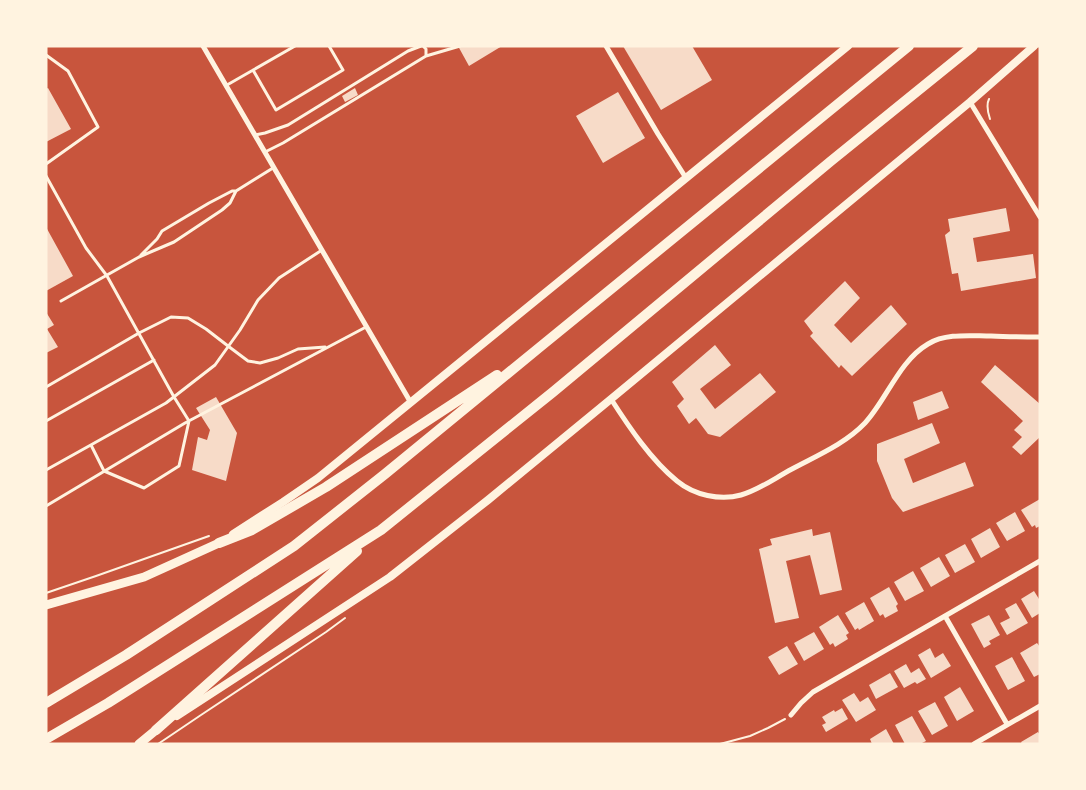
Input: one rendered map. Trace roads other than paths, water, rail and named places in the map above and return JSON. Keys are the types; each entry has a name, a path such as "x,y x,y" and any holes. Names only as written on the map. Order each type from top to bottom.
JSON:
{"highway":[{"path":"46,702 126,655 294,546 385,474 909,46"},
{"path":"156,730 381,530 553,392 973,46"},
{"path":"219,543 252,530 326,487 540,347"},
{"path":"46,739 108,703 381,530"}],"main road":[{"path":"46,605 144,577 219,543 318,478 848,46"},
{"path":"139,744 156,730 390,577 488,500 611,399 970,102 1034,46"}],"street":[{"path":"203,46 411,402"},
{"path":"606,46 686,178"},
{"path":"970,102 1040,218"},
{"path":"611,399 637,437 677,482 707,496 723,498 740,496 841,442 864,424 906,364 916,352 928,343 942,338 962,336 1040,337"},
{"path":"792,715 813,692 1040,561"},
{"path":"945,616 1008,724"},
{"path":"974,744 1040,706"}],"lane":[{"path":"226,86 295,46"},
{"path":"253,70 276,110 343,70 329,46"},
{"path":"254,135 288,125 408,51 422,46 426,48 426,56"},
{"path":"265,152 426,56 460,46"},
{"path":"46,164 98,127 68,71 47,56"},
{"path":"138,258 157,239 162,231 274,168"},
{"path":"46,176 86,248 107,276 174,397 190,421 178,466 144,488 104,471 91,446"},
{"path":"61,302 138,258 174,242 222,210 230,203 236,191"},
{"path":"46,470 174,397 214,365 240,330 258,300 279,278 322,250"},
{"path":"46,387 139,333 172,317 188,318 206,329 248,361 260,363 278,358 298,348 328,347"},
{"path":"46,506 190,421 367,327"},
{"path":"46,421 154,360"}]}
